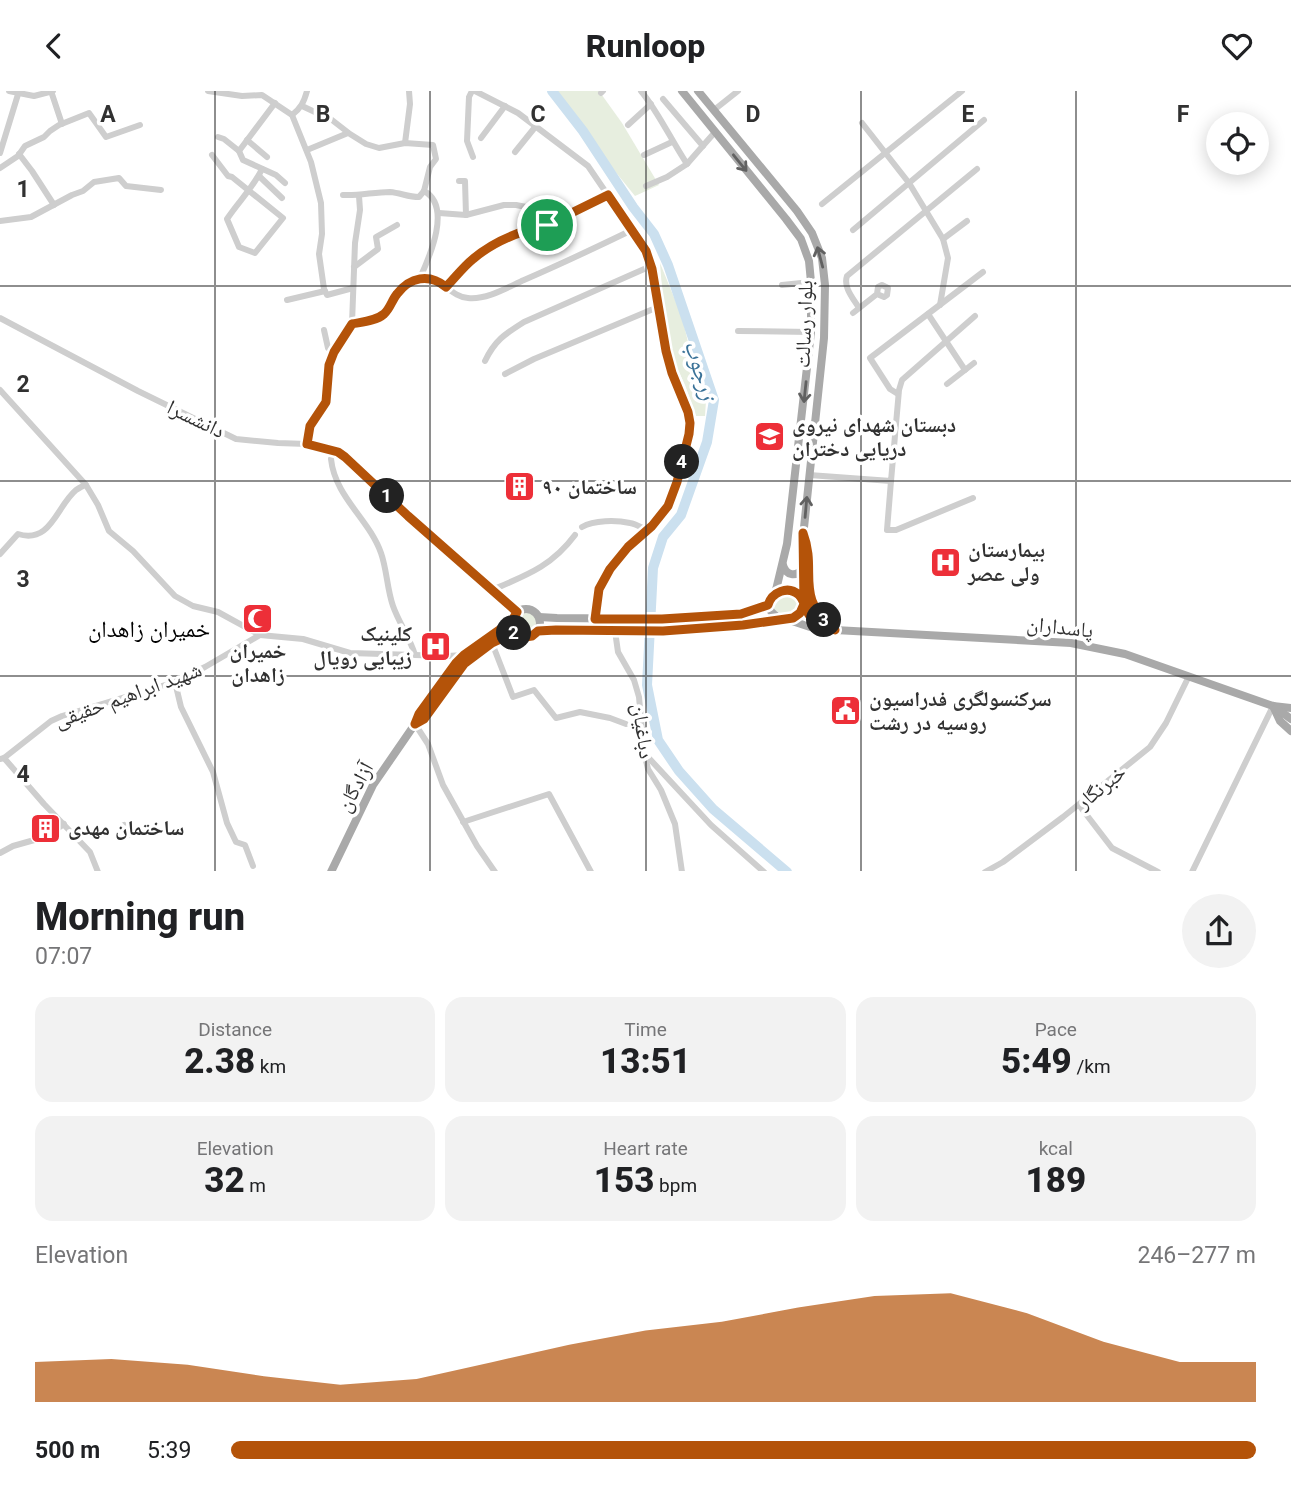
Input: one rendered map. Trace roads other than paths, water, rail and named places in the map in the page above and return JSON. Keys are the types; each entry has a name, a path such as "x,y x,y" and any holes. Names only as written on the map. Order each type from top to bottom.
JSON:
{"main road":[{"name":"بلوار رسالت","path":"681,91 783,215 801,239 809,261 811,332 797,467 783,565 775,594"},
{"name":"بلوار رسالت","path":"698,91 797,211 812,233 822,258 825,285 824,338 803,533 804,602"},
{"path":"803,533 808,545 808,581 813,605 818,615 835,630"},
{"path":"783,565 789,574 794,575 803,569"},
{"path":"784,619 771,613 769,600 782,591 790,591 797,593 810,615 820,624 835,630"},
{"path":"538,631 663,631 743,625 793,618 800,613 804,602"},
{"path":"539,617 662,619 741,614 768,605"},
{"path":"527,608 535,611 539,617 541,624 532,636 525,637 515,632 512,621 517,612 527,608"},
{"name":"پاسداران","path":"784,619 810,627 835,630 1070,643 1125,654 1273,706"},
{"name":"آزادگان","path":"331,871 373,785 419,714 464,655 512,621"},
{"name":"آزادگان","path":"415,724 424,719 464,664 492,643 515,632"},
{"path":"1273,706 1291,708"},
{"path":"1273,706 1291,719"},
{"path":"1273,706 1280,722 1291,731"}],"street":[{"path":"9,91 34,96 52,91 62,124"},
{"path":"208,91 242,96 262,95 292,115 312,162 321,203 322,234 319,254 325,291 327,295 353,288"},
{"path":"292,115 302,106 307,91"},
{"path":"405,143 409,91"},
{"path":"473,157 467,141 469,97 474,91 518,113 587,166 646,251 651,266 666,351 688,412 689,434 668,506 610,569 599,589 595,619"},
{"path":"640,91 652,104 672,142 687,163"},
{"path":"714,110 738,91"},
{"path":"822,204 962,91"},
{"path":"0,153 19,92"},
{"path":"663,99 703,146"},
{"path":"239,151 275,103"},
{"path":"628,125 652,104"},
{"path":"302,106 379,148 405,143 433,145 436,159 430,167 424,191 419,197 389,192 343,195"},
{"path":"481,138 505,106"},
{"path":"0,168 25,146 62,124 89,113 106,137 139,125"},
{"path":"853,230 984,120"},
{"path":"862,123 909,183 943,239 948,258 940,305"},
{"path":"515,152 536,126"},
{"path":"646,186 667,177 687,163 715,132"},
{"path":"307,150 348,133"},
{"path":"218,137 239,151 243,160 260,172 282,198"},
{"path":"247,140 267,157"},
{"path":"645,155 672,142"},
{"path":"19,154 54,205"},
{"path":"212,155 228,176 232,177 249,192 283,218 255,253 239,247 227,219 249,192 260,172"},
{"path":"859,308 845,285 847,275 977,169"},
{"path":"260,172 276,175 285,183"},
{"path":"0,221 31,217 83,191 94,182 119,178 126,186 161,190"},
{"path":"459,181 465,181 466,215"},
{"path":"420,278 438,228 439,213 429,193 424,191"},
{"path":"446,287 472,260 496,242 525,230 547,225 608,195"},
{"path":"307,444 310,426 326,402 329,365 352,324 359,196"},
{"path":"439,213 466,215 504,205 516,205 547,211 557,220"},
{"path":"943,239 967,221"},
{"path":"354,267 378,249 376,237 397,225"},
{"path":"352,324 383,315 397,294 409,283 420,278 432,279 455,295 468,298 486,296 632,230"},
{"path":"485,361 492,346 524,322 651,266"},
{"path":"898,394 890,389 870,358 983,272"},
{"path":"782,285 811,282"},
{"path":"287,300 325,291"},
{"path":"853,313 877,294"},
{"path":"505,374 534,359 658,307"},
{"path":"928,314 965,370"},
{"path":"973,498 895,530 887,530 900,383 975,316"},
{"name":"دانشسرا","path":"0,318 236,439 307,444 338,452 517,612"},
{"path":"324,330 328,348 334,352"},
{"path":"738,331 811,332"},
{"path":"947,384 974,363"},
{"path":"0,390 86,485 109,531 133,551 175,596 193,606 218,612 260,635 303,639 350,653 464,655"},
{"path":"331,459 341,491 381,553 393,606 415,655"},
{"path":"809,475 891,481"},
{"path":"0,554 18,534 28,537 37,535 52,524 76,490 86,485"},
{"path":"582,527 614,522 630,523 647,530"},
{"path":"492,590 532,573 553,559 575,535"},
{"name":"دباغیان","path":"615,631 618,652 634,680 639,697 643,752 648,769 661,790 675,824 682,871"},
{"name":"شهید ابراهیم حقیقی","path":"2,759 51,721 175,681 260,635"},
{"path":"492,643 513,697 534,690 556,718 580,712 626,724"},
{"path":"447,656 456,663"},
{"name":"خبرنگار","path":"985,871 1003,862 1079,805 1150,747 1166,723 1189,676"},
{"path":"175,681 181,707 213,772 227,823 236,842 245,845 253,866"},
{"path":"1192,871 1273,706"},
{"path":"415,724 428,744 443,785 463,822 495,871"},
{"path":"643,752 711,825 764,871"},
{"path":"2,759 90,852 98,871"},
{"path":"463,822 550,794 591,871"},
{"path":"1079,805 1112,848 1157,871"},
{"path":"0,853 13,846 46,837 64,824"},
{"path":"124,825 129,835"}],"waterway":[{"name":"زرجوب","path":"552,91 654,234 668,265 714,400 707,442 681,515 663,537 653,568 647,685 658,740 679,771 713,809 786,871"}],"place":[{"name":"دبستان شهدای نیروی دریایی دختران","path":"769,437"},
{"name":"ساختمان ۹۰","path":"519,487"},
{"name":"بیمارستان ولی عصر","path":"945,562"},
{"name":"خمیران زاهدان","path":"258,619"},
{"name":"کلینیک زیبایی رویال","path":"435,646"},
{"name":"سرکنسولگری فدراسیون روسیه در رشت","path":"846,711"},
{"name":"ساختمان مهدی","path":"45,828"}],"district":[{"name":"خمیران زاهدان","path":"149,629"}]}
